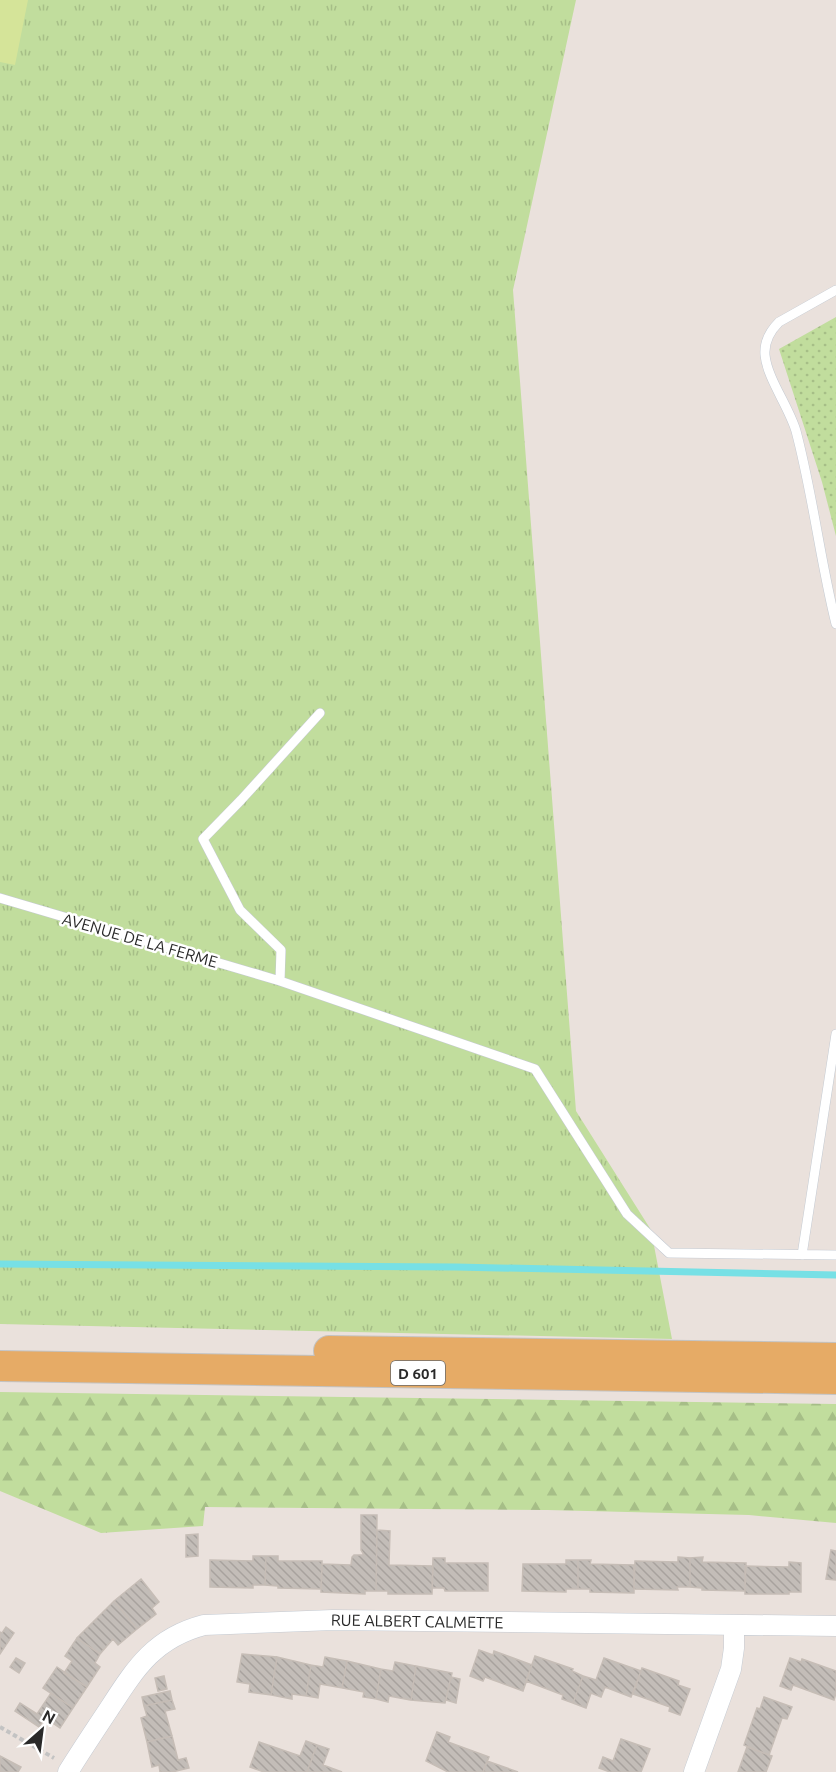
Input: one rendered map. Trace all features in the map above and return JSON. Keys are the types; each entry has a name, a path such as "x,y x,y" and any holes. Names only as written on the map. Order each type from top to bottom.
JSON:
{"main road":[{"name":"D 601","path":"0,1345 836,1358"},
{"name":"D 601","path":"0,1366 836,1379"}],"street":[{"name":"RUE ALBERT CALMETTE","path":"73,1770 141,1662 166,1641 185,1631 204,1625 333,1620 836,1626"},
{"path":"694,1772 731,1669 735,1648 734,1625"}],"lane":[{"path":"836,290 779,322 772,329 765,348 768,369 787,407 808,480 823,567 836,624"},
{"path":"280,981 281,950 240,910 203,839 242,800 320,713"},
{"name":"AVENUE DE LA FERME","path":"0,898 280,981 535,1069 627,1214 669,1253 836,1255"},
{"path":"802,1255 836,1034"}],"path":[{"path":"0,1727 73,1770"}],"green space":[{"path":"0,0 576,0 513,290 576,1111 651,1230 672,1339 0,1324"},
{"path":"0,0 28,0 15,65 0,62"},
{"path":"836,317 836,536 822,482 779,349"},
{"path":"0,1392 836,1404 836,1523 749,1515 547,1510 205,1507 203,1526 101,1533 0,1491"}],"building":[{"path":"361,1515 377,1515 376,1591 365,1591 365,1594 321,1592 322,1564 351,1565 354,1555 364,1555 361,1550"},
{"path":"377,1530 390,1531 389,1565 433,1566 432,1594 388,1594 388,1591 376,1591"},
{"path":"198,1534 198,1556 186,1557 186,1535"},
{"path":"831,1550 836,1551 836,1580 826,1579"},
{"path":"253,1556 266,1556 265,1585 253,1585 253,1588 210,1587 210,1560 253,1561"},
{"path":"266,1556 278,1556 278,1561 322,1561 321,1589 278,1588 278,1586 265,1585"},
{"path":"678,1557 690,1558 690,1587 677,1587 678,1590 634,1589 635,1561 678,1562"},
{"path":"703,1557 702,1562 746,1563 745,1591 702,1590 702,1588 690,1587 690,1558"},
{"path":"433,1558 445,1558 445,1563 488,1563 488,1591 445,1591 444,1588 432,1588"},
{"path":"566,1560 578,1560 578,1589 566,1589 566,1592 522,1591 523,1564 566,1564"},
{"path":"578,1560 591,1560 590,1564 634,1565 634,1593 590,1592 590,1589 578,1589"},
{"path":"789,1562 801,1563 801,1592 745,1594 745,1566 789,1567"},
{"path":"141,1579 159,1602 152,1608 156,1614 137,1629 114,1601"},
{"path":"114,1601 137,1629 118,1645 113,1639 100,1654 77,1638"},
{"path":"6,1627 14,1633 0,1654 0,1632 2,1633"},
{"path":"77,1638 100,1654 95,1663 100,1667 87,1687 64,1673 72,1661 65,1656"},
{"path":"479,1650 493,1655 494,1651 532,1665 523,1691 485,1677 483,1681 470,1676"},
{"path":"242,1654 277,1657 271,1695 249,1692 250,1684 237,1682"},
{"path":"535,1656 573,1669 572,1671 583,1676 573,1703 562,1699 563,1695 526,1681"},
{"path":"277,1657 311,1665 306,1696 292,1694 292,1699 271,1695"},
{"path":"325,1657 347,1661 342,1688 320,1684 318,1698 306,1696 311,1665 323,1667"},
{"path":"16,1658 25,1663 19,1673 10,1667"},
{"path":"604,1658 641,1671 631,1697 605,1687 601,1697 591,1693 586,1708 573,1703 583,1676 596,1680"},
{"path":"790,1658 801,1662 802,1659 836,1671 834,1700 793,1685 791,1690 780,1686"},
{"path":"347,1661 381,1669 376,1699 363,1697 364,1692 342,1688"},
{"path":"395,1662 416,1666 411,1700 389,1696 388,1702 376,1699 381,1669 393,1671"},
{"path":"416,1666 452,1673 445,1703 411,1700"},
{"path":"57,1667 87,1687 73,1708 43,1688"},
{"path":"642,1668 679,1681 678,1685 690,1689 680,1715 669,1711 670,1707 633,1694"},
{"path":"164,1676 167,1689 158,1691 155,1678"},
{"path":"451,1677 460,1679 456,1703 446,1700"},
{"path":"170,1691 172,1700 144,1706 142,1697"},
{"path":"51,1693 73,1708 60,1728 45,1718 39,1727 15,1711 20,1703 37,1714"},
{"path":"764,1697 792,1707 787,1719 782,1718 769,1755 744,1745 757,1708 760,1709"},
{"path":"172,1700 175,1709 165,1711 172,1736 147,1742 141,1718 147,1716 144,1706"},
{"path":"437,1732 450,1737 448,1742 489,1757 483,1772 448,1772 426,1761"},
{"path":"172,1736 178,1760 186,1758 189,1768 160,1772 159,1765 152,1767 147,1742"},
{"path":"621,1739 650,1749 641,1772 610,1772 599,1768 603,1757 613,1761"},
{"path":"306,1741 317,1745 307,1772 264,1772 250,1767 259,1742 300,1756"},
{"path":"317,1745 329,1749 323,1765 342,1772 307,1772"},
{"path":"747,1747 772,1756 766,1772 738,1772"},
{"path":"0,1756 21,1767 18,1772 0,1772"},
{"path":"487,1761 518,1772 483,1772"}],"waterway":[{"path":"0,1264 456,1267 836,1275"}]}
